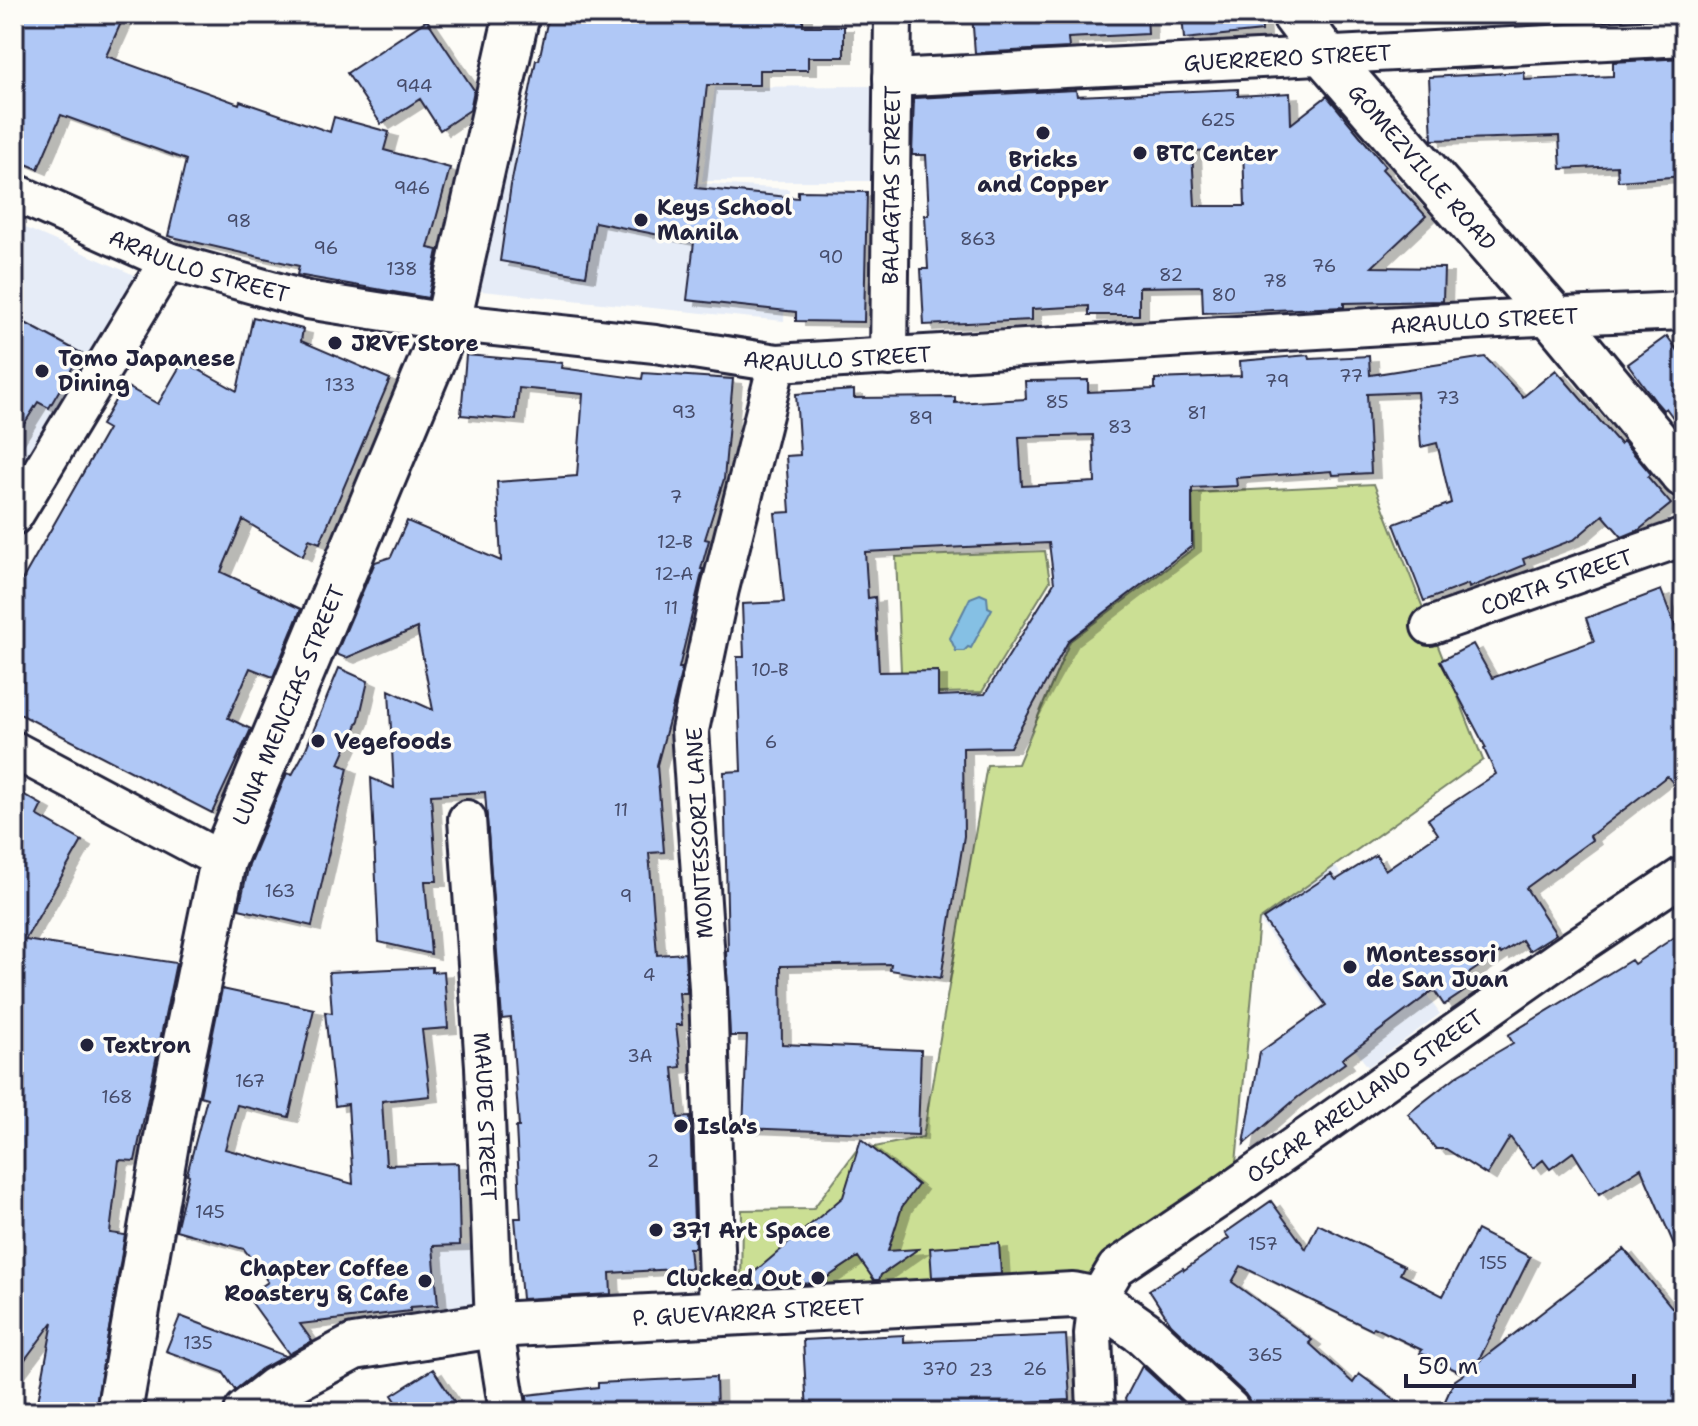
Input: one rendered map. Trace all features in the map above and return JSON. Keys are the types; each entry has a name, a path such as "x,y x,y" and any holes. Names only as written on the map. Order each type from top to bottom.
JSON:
{"main road":[{"name":"LUNA MENCIAS STREET","path":"119,1412 172,1109 223,861 448,322 517,14"},
{"name":"GOMEZVILLE ROAD","path":"1294,14 1324,54 1553,317 1684,475"},
{"name":"P. GUEVARRA STREET","path":"247,1412 276,1389 354,1347 494,1325 1073,1295 1097,1300 1144,1333 1228,1412"}],"street":[{"name":"BALAGTAS STREET","path":"889,357 893,14"},
{"name":"GUERRERO STREET","path":"892,78 1684,37"},
{"name":"ARAULLO STREET","path":"14,192 168,261 307,300 448,322 655,344 777,363 1684,311"},
{"path":"14,516 168,261"},
{"name":"MONTESSORI LANE","path":"718,1314 708,988 690,730 720,589 777,363"},
{"name":"CORTA STREET","path":"1430,626 1684,537"},
{"path":"14,750 223,861"},
{"name":"MAUDE STREET","path":"467,819 484,1066 494,1325 508,1412"},
{"name":"OSCAR ARELLANO STREET","path":"1097,1300 1116,1268 1684,875"},
{"path":"1096,1412 1093,1334 1097,1300"}],"shaded area":[{"path":"880,86 882,181 702,181 715,87"},
{"name":"Keys School Manila","path":"508,145 695,183 789,189 784,321 481,291"},
{"path":"14,223 139,277 14,482"},
{"name":"Montessori de San Juan","path":"1335,866 1440,1014 1368,1067 1259,920"},
{"path":"471,1245 475,1309 411,1312 407,1248"}],"green space":[{"path":"1374,484 1483,760 1259,920 1236,1163 1106,1276 741,1298 742,1210 813,1209 856,1151 923,1137 987,765 1018,764 1070,641 1194,548 1192,493"},
{"path":"1045,551 1050,581 982,692 902,694 896,557"}],"water":[{"path":"980,594 987,597 988,607 992,609 971,648 956,651 950,638 970,598"}],"building":[{"path":"14,14 125,14 106,56 239,104 240,101 330,132 334,117 389,132 384,150 450,168 428,248 438,250 428,298 297,275 299,266 168,236 186,160 61,115 38,169 14,159"},
{"path":"549,14 803,14 803,26 844,26 844,57 808,57 808,70 759,70 759,85 707,85 696,188 798,198 798,191 867,192 864,322 796,321 796,312 687,300 694,242 595,222 586,276 500,261 511,185 536,60 539,60"},
{"path":"972,14 1147,14 1148,34 1068,38 1069,48 975,53"},
{"path":"1182,14 1261,14 1262,31 1184,39"},
{"path":"427,20 474,90 470,110 440,130 420,99 381,124 347,73"},
{"path":"1684,58 1684,176 1618,181 1617,166 1561,169 1559,136 1432,140 1429,77 1524,72 1525,80 1613,76 1613,62"},
{"path":"1238,89 1238,96 1290,93 1291,124 1327,96 1385,166 1382,169 1426,216 1372,267 1444,268 1443,301 1344,303 1344,307 1203,313 1202,286 1139,287 1139,315 1089,315 1089,306 1032,309 1032,320 924,325 921,269 928,269 925,215 929,215 926,155 912,155 914,98 1076,90 1077,96","holes":["1243,149 1245,206 1195,206 1192,151"]},
{"name":"Tomo Japanese Dining","path":"14,317 81,353 49,408 38,402 14,440"},
{"path":"253,317 303,329 301,341 390,379 320,543 309,539 303,556 243,520 221,572 301,609 273,677 250,668 228,718 251,729 212,813 14,711 14,600 21,582 108,429 101,425 124,385 158,404 183,361 237,391"},
{"path":"1667,336 1684,359 1684,433 1628,364"},
{"path":"466,355 562,363 561,368 642,379 643,373 733,379 724,479 705,539 709,540 679,668 682,668 657,765 664,852 649,853 657,955 685,953 687,993 679,993 682,1025 676,1025 681,1067 673,1068 678,1118 690,1117 695,1248 689,1248 691,1268 610,1273 611,1294 522,1299 515,1218 521,1218 516,1127 519,1127 511,1018 502,1019 485,792 431,795 437,881 425,881 431,954 379,942 371,778 394,788 389,690 433,710 417,628 346,658 336,654 375,562 391,557 407,521 501,561 497,482 577,476 583,394 519,388 516,420 461,415"},
{"path":"1309,355 1310,359 1369,356 1370,375 1485,357 1523,397 1556,370 1620,444 1623,441 1671,504 1639,530 1622,537 1603,515 1575,539 1523,559 1525,565 1469,588 1468,584 1424,601 1394,524 1451,503 1437,443 1421,447 1417,392 1367,394 1371,473 1333,475 1332,471 1236,478 1237,486 1192,488 1192,546 1069,640 1010,747 963,748 964,836 941,978 890,970 891,964 781,966 782,1044 921,1050 918,1135 743,1128 747,1036 730,1036 724,772 741,771 737,657 744,657 742,604 784,602 775,513 790,512 786,456 800,455 796,394 854,390 854,398 955,397 955,403 1026,399 1025,381 1088,380 1088,392 1155,389 1155,379 1241,376 1240,361","holes":["1093,435 1095,482 1022,486 1019,437","1049,543 1054,583 985,694 938,696 938,671 879,672 875,597 868,598 865,552"]},
{"path":"1661,590 1684,649 1684,795 1667,776 1590,836 1592,840 1526,888 1556,934 1529,951 1522,940 1500,952 1461,979 1468,989 1444,1005 1434,990 1342,1059 1345,1063 1298,1097 1244,1144 1260,1052 1326,1005 1263,919 1331,874 1336,880 1376,855 1385,870 1438,834 1428,819 1496,774 1486,748 1440,661 1473,644 1492,678 1594,641 1586,618"},
{"path":"339,668 368,681 359,720 339,764 348,768 312,926 239,909 249,864 287,773 292,775 305,751"},
{"path":"14,789 42,805 37,815 82,841 25,940 176,963 135,1161 119,1160 110,1233 125,1235 95,1412 36,1412 53,1322 14,1374"},
{"path":"1684,931 1684,1268 1641,1168 1599,1194 1573,1152 1550,1169 1543,1160 1533,1168 1510,1137 1487,1175 1446,1149 1436,1149 1408,1114 1458,1075 1513,1043 1508,1035 1631,960 1634,964"},
{"path":"432,967 432,972 444,971 448,1028 422,1030 430,1096 382,1101 386,1165 458,1163 460,1245 433,1246 438,1305 300,1324 312,1341 289,1354 247,1296 268,1282 244,1249 176,1230 207,1098 200,1096 222,989 314,1009 289,1117 237,1105 225,1149 353,1184 348,1104 335,1106 325,1012 332,1013 329,972"},
{"path":"861,1139 918,1185 902,1207 888,1251 918,1249 881,1275 879,1280 874,1280 858,1257 819,1283 738,1286 843,1197"},
{"path":"1271,1201 1306,1249 1318,1224 1404,1266 1400,1274 1443,1296 1477,1230 1530,1257 1478,1362 1624,1249 1684,1322 1684,1412 1440,1412 1454,1381 1464,1374 1420,1353 1422,1350 1374,1327 1372,1330 1241,1266 1232,1282 1312,1340 1309,1343 1353,1383 1359,1374 1411,1412 1252,1412 1252,1404 1245,1394 1171,1324 1149,1290 1229,1238 1225,1233"},
{"path":"999,1243 1001,1274 932,1277 930,1248"},
{"path":"180,1316 285,1356 261,1369 235,1390 223,1372 166,1351"},
{"path":"904,1335 904,1342 1066,1335 1070,1400 1030,1402 1032,1412 807,1412 803,1340"},
{"path":"1142,1366 1192,1412 1131,1412 1125,1399"},
{"path":"433,1369 461,1412 403,1412 392,1395"},
{"path":"716,1377 717,1412 528,1412 527,1395 598,1387 598,1383"}],"place":[{"name":"Bricks and Copper","path":"1043,133"},
{"name":"BTC Center","path":"1140,153"},
{"name":"Keys School Manila","path":"641,220"},
{"name":"JRVF Store","path":"335,343"},
{"name":"Tomo Japanese Dining","path":"42,371"},
{"name":"Vegefoods","path":"318,741"},
{"name":"Montessori de San Juan","path":"1350,967"},
{"name":"Textron","path":"87,1045"},
{"name":"Isla's","path":"681,1126"},
{"name":"371 Art Space","path":"656,1230"},
{"name":"Clucked Out","path":"818,1278"},
{"name":"Chapter Coffee Roastery & Cafe","path":"425,1281"}]}
